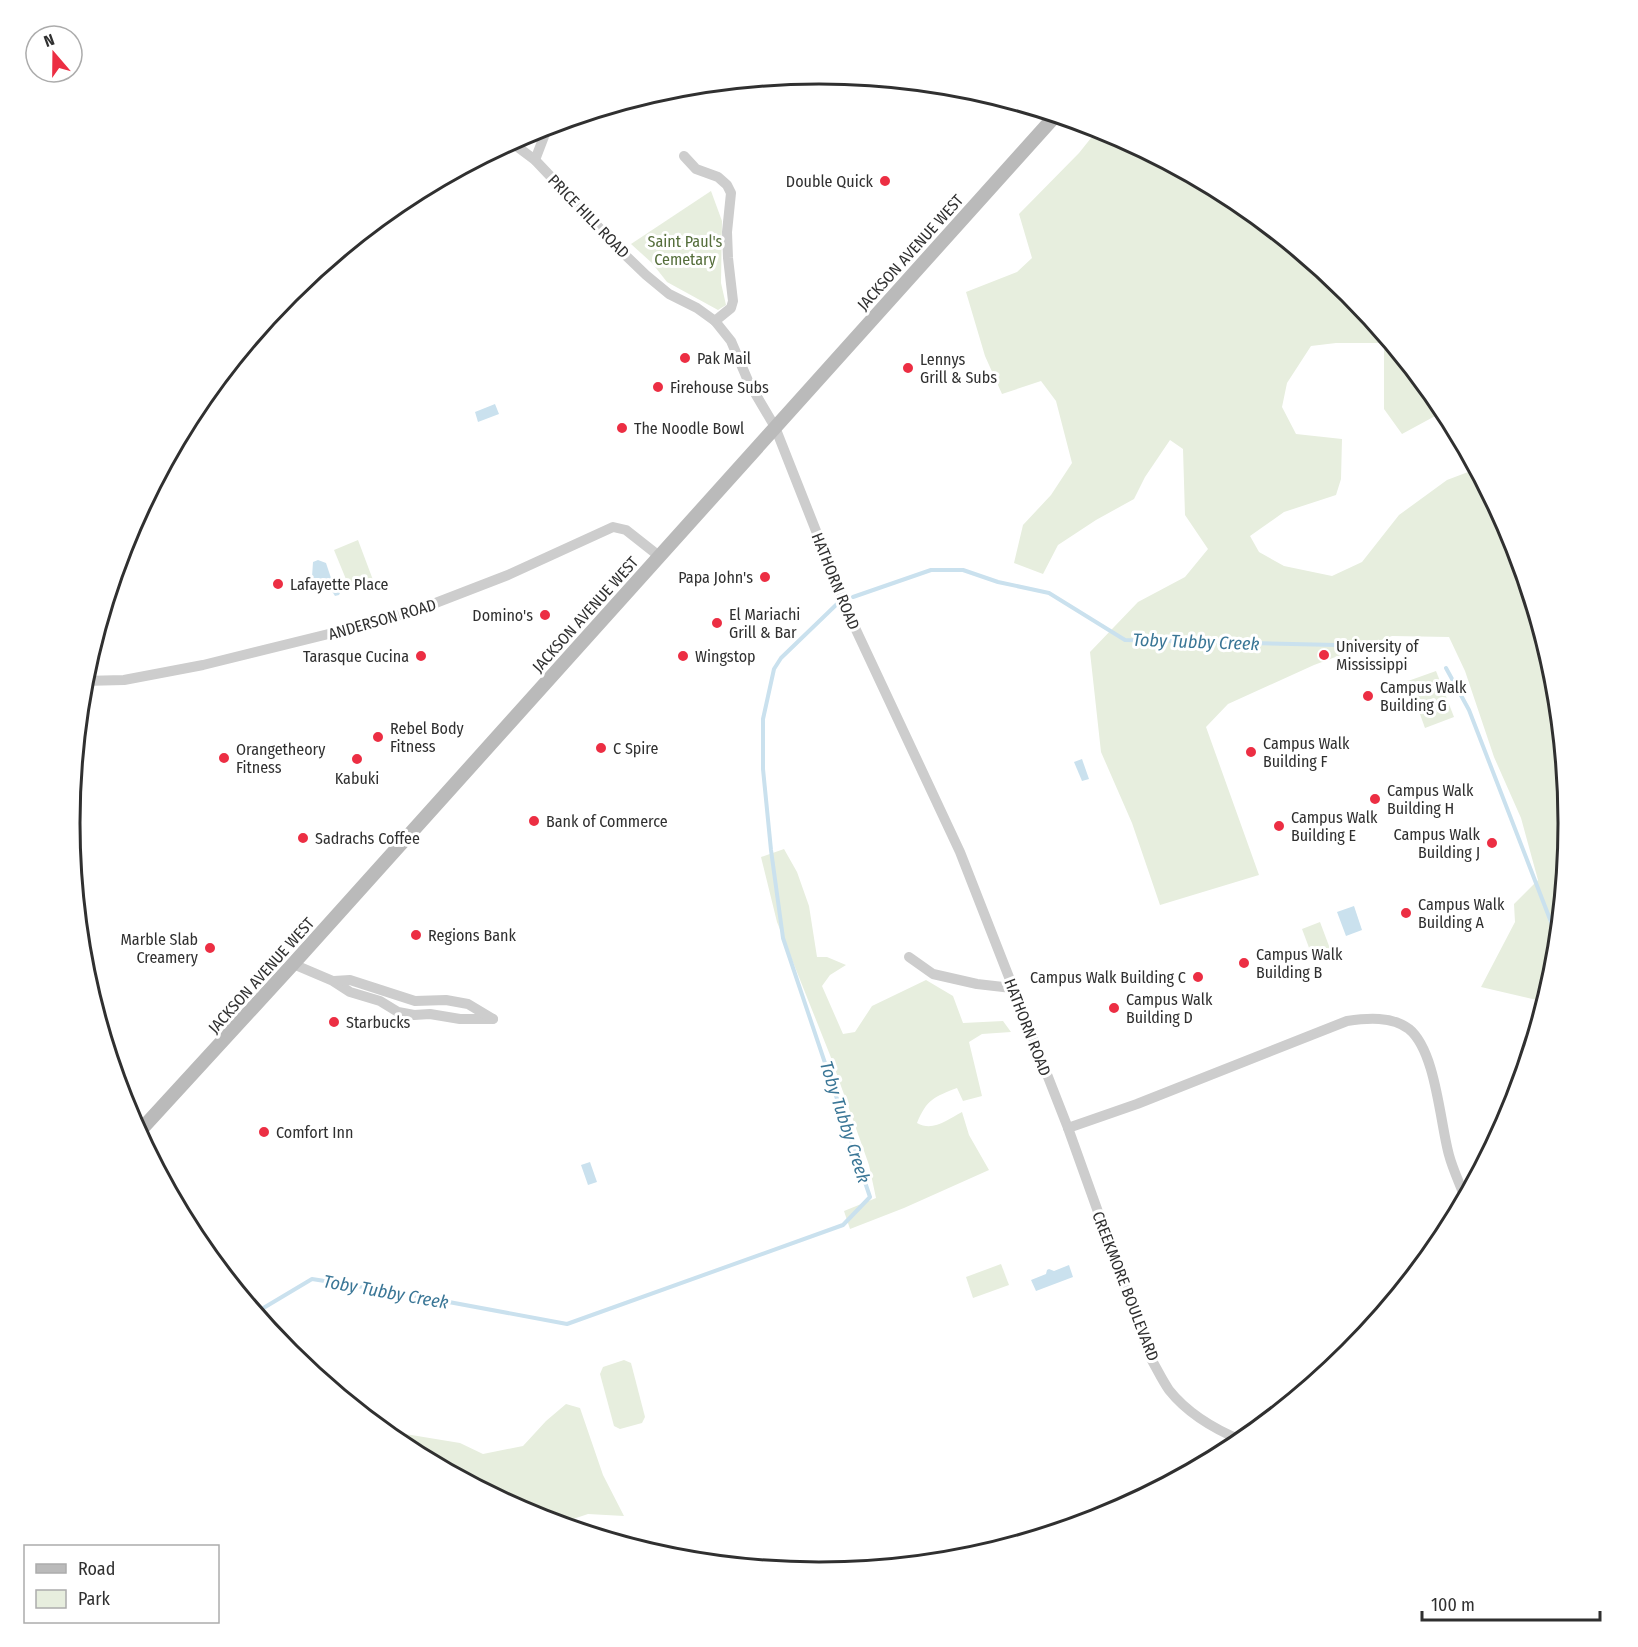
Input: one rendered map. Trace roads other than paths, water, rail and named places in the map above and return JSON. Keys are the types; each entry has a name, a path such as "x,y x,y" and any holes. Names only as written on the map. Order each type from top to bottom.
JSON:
{"main road":[{"name":"JACKSON AVENUE WEST","path":"145,1126 293,964 1051,121"}],"street":[{"path":"535,159 544,137"},
{"name":"PRICE HILL ROAD","path":"522,146 646,275 669,294 697,308 715,321 731,341 754,393 775,427"},
{"path":"684,156 696,169 718,177 727,185 731,193 728,249 733,301 731,308 715,321"},
{"name":"HATHORN ROAD","path":"775,427 850,617 960,852 1068,1128"},
{"name":"ANDERSON ROAD","path":"94,681 124,680 203,665 420,609 508,575 612,527 626,530 659,556"},
{"path":"909,957 933,974 977,984 1012,988"},
{"path":"293,964 333,981 351,992 380,1001 398,1012 460,1019 493,1019 468,1004 446,1000 415,1001 350,980 333,981"},
{"path":"1068,1128 1147,1100 1347,1021 1374,1018 1396,1023 1409,1029 1426,1056 1435,1086 1449,1156 1461,1189"},
{"name":"CREEKMORE BOULEVARD","path":"1068,1128 1150,1357 1169,1390 1196,1416 1232,1436"}],"water":[{"path":"495,404 499,414 478,422 475,412"},
{"path":"318,560 326,563 333,584 341,591 339,595 335,596 330,588 323,588 319,581 312,577 313,562"},
{"path":"1082,759 1089,779 1082,781 1074,762"},
{"path":"1354,906 1362,930 1346,936 1337,912"},
{"path":"590,1162 597,1182 588,1185 581,1165"},
{"path":"1069,1265 1073,1277 1036,1291 1031,1280 1046,1274 1049,1269 1054,1271"}],"waterway":[{"name":"Toby Tubby Creek","path":"853,597 931,570 963,570 998,582 1049,593 1125,640 1380,646"},
{"name":"Toby Tubby Creek","path":"261,1309 312,1279 567,1324 843,1225 870,1197 783,938 763,769 763,719 774,669 781,658 837,604"},
{"name":"Toby Tubby Creek","path":"1446,668 1469,710 1551,923"}],"place":[{"name":"Double Quick","path":"885,181"},
{"name":"Pak Mail","path":"685,358"},
{"name":"Lennys Grill & Subs","path":"908,368"},
{"name":"Firehouse Subs","path":"658,387"},
{"name":"The Noodle Bowl","path":"622,428"},
{"name":"Papa John's","path":"765,577"},
{"name":"Lafayette Place","path":"278,584"},
{"name":"Domino's","path":"545,615"},
{"name":"El Mariachi Grill & Bar","path":"717,623"},
{"name":"University of Mississippi","path":"1324,655"},
{"name":"Tarasque Cucina","path":"421,656"},
{"name":"Wingstop","path":"683,656"},
{"name":"Campus Walk Building G","path":"1368,696"},
{"name":"Rebel Body Fitness","path":"378,737"},
{"name":"C Spire","path":"601,748"},
{"name":"Campus Walk Building F","path":"1251,752"},
{"name":"Orangetheory Fitness","path":"224,758"},
{"name":"Kabuki","path":"357,759"},
{"name":"Campus Walk Building H","path":"1375,799"},
{"name":"Bank of Commerce","path":"534,821"},
{"name":"Campus Walk Building E","path":"1279,826"},
{"name":"Sadrachs Coffee","path":"303,838"},
{"name":"Campus Walk Building J","path":"1492,843"},
{"name":"Campus Walk Building A","path":"1406,913"},
{"name":"Regions Bank","path":"416,935"},
{"name":"Marble Slab Creamery","path":"210,948"},
{"name":"Campus Walk Building B","path":"1244,963"},
{"name":"Campus Walk Building C","path":"1198,977"},
{"name":"Campus Walk Building D","path":"1114,1008"},
{"name":"Starbucks","path":"334,1022"},
{"name":"Comfort Inn","path":"264,1132"}],"park label":[{"name":"Saint Paul's Cemetary","path":"685,250"}]}
